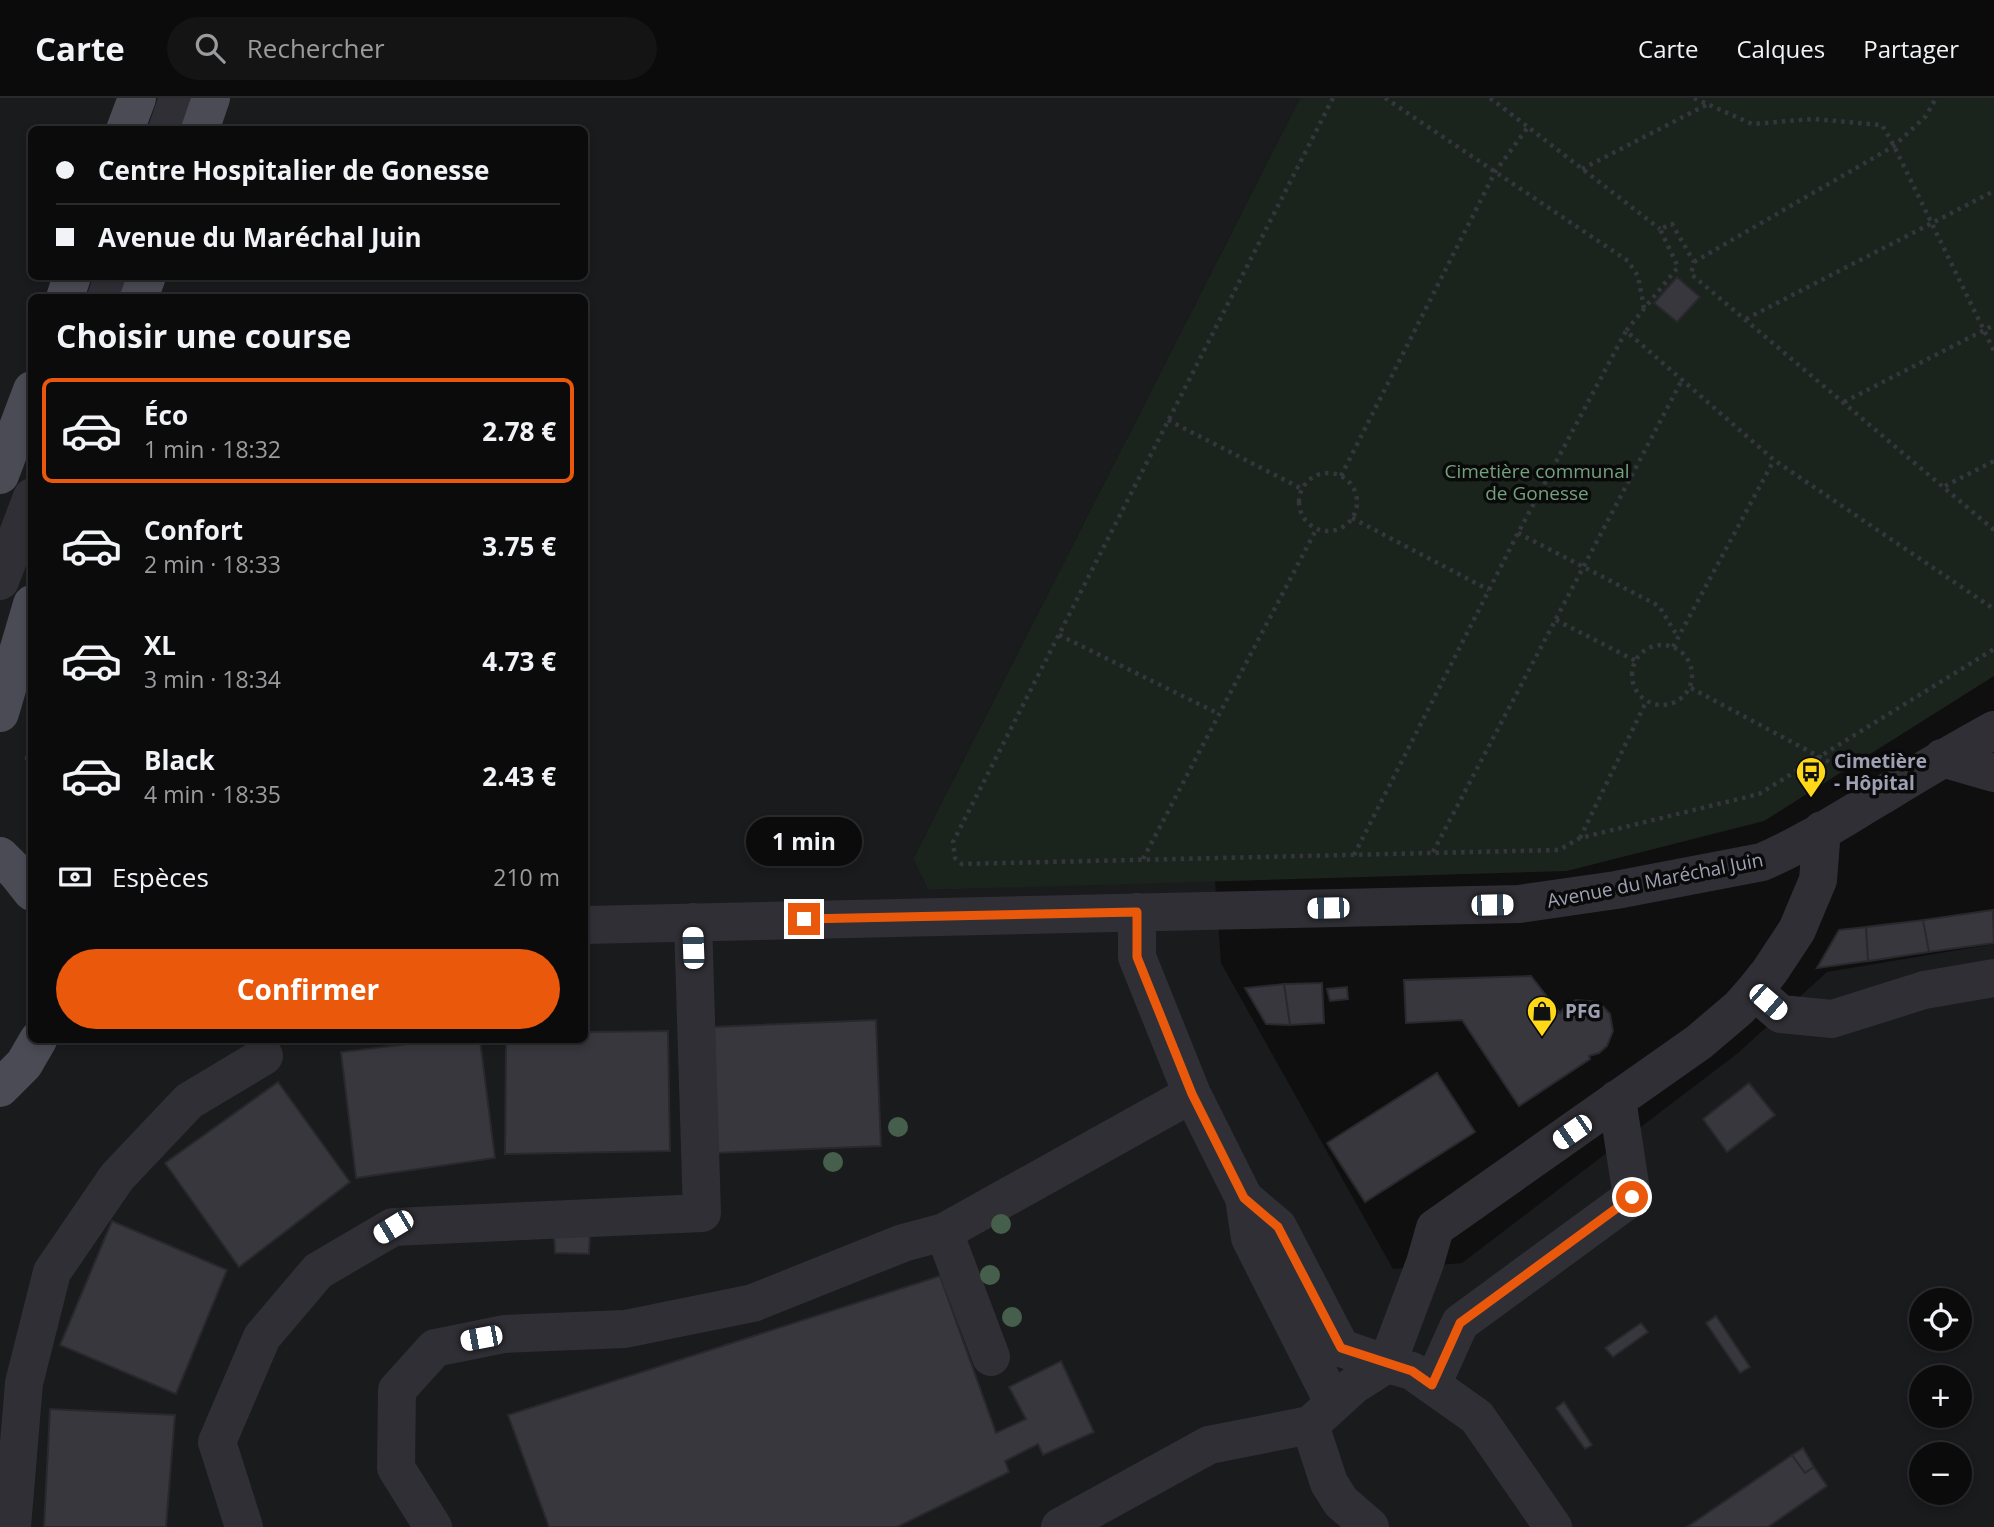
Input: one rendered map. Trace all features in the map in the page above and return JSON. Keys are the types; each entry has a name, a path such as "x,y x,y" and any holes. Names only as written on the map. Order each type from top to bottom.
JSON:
{"main road":[{"path":"126,126 136,98"},
{"path":"201,126 211,98"},
{"path":"4,452 28,399"},
{"path":"0,713 28,618"},
{"path":"0,856 28,888"},
{"path":"0,1088 24,1064 36,1043"}],"street":[{"path":"168,126 178,98"},
{"path":"0,581 28,508"},
{"name":"Avenue du Maréchal Juin","path":"588,925 1519,904 1616,890 1762,862 1822,831 1942,758 1994,730"},
{"path":"1942,758 1994,773"},
{"path":"1060,1527 1209,1445 1322,1414 1354,1385 1387,1364 1426,1263 1435,1228 1699,1042 1739,1008 1770,971 1797,930 1818,880 1822,831"},
{"path":"1137,912 1137,957 1192,1094 1244,1198 1250,1238 1322,1414 1329,1483 1341,1502 1370,1527"},
{"path":"244,1527 217,1441 262,1337 318,1271 393,1227 702,1213 693,922"},
{"path":"1754,991 1781,1014 1832,1019 1924,990 1994,978"},
{"path":"12,1527 24,1382 52,1272 117,1177 189,1101 264,1056"},
{"path":"433,1527 396,1468 397,1390 435,1348 504,1334 625,1329 753,1303 903,1243 944,1232 1192,1094"},
{"path":"1432,1385 1460,1323 1632,1197 1617,1100"},
{"path":"1244,1198 1278,1227 1341,1348 1412,1371 1477,1417 1553,1527"},
{"path":"944,1232 991,1357"}],"path":[{"path":"1333,98 953,842 956,858 962,864 1559,850 1580,838 1759,794 1994,649"},
{"path":"1385,98 1628,261 1638,276 1644,309"},
{"path":"1354,855 1518,533 1626,331 1678,267 1660,229 1490,98"},
{"path":"1695,98 1752,124 1813,120 1882,125 1994,351"},
{"path":"1694,262 1894,146 1926,116 1936,98"},
{"path":"1582,169 1708,104"},
{"path":"1341,476 1495,172 1528,127"},
{"path":"1746,319 1994,191"},
{"path":"1660,229 1672,224 1694,262 1692,274 1994,530"},
{"path":"1844,402 1994,325"},
{"path":"1626,331 1774,460 1994,609"},
{"path":"1433,853 1682,380"},
{"path":"1168,420 1302,489"},
{"path":"1673,647 1774,460"},
{"path":"1944,486 1994,461"},
{"path":"1323,473 1341,476 1355,490 1357,500 1352,518 1336,529 1317,528 1309,523 1300,508 1302,489 1314,476 1323,473"},
{"path":"1352,518 1489,590"},
{"path":"1143,860 1317,528"},
{"path":"1518,533 1659,606 1678,638"},
{"path":"1556,620 1636,661"},
{"path":"1059,635 1219,714"},
{"path":"1654,646 1673,647 1682,652 1692,668 1691,688 1685,697 1667,706 1646,702 1634,686 1632,675 1636,661 1645,650 1654,646"},
{"path":"1691,688 1845,769 1871,802"},
{"path":"1580,838 1646,702"}],"shaded area":[{"path":"0,98 1300,98 913,859 928,890 1215,880 1221,963 1393,1269 1462,1263 1738,1053 1827,972 1994,944 1994,1527 0,1527"}],"green space":[{"name":"Cimetière communal de Gonesse","path":"1300,98 1994,98 1994,676 1764,821 1567,871 928,890 913,859"}],"building":[{"path":"1677,277 1700,297 1677,322 1654,303"},
{"path":"1993,910 1994,943 1929,952 1923,920"},
{"path":"1923,920 1929,952 1868,961 1866,927"},
{"path":"1866,927 1868,961 1817,968 1839,930"},
{"name":"PFG","path":"1531,976 1560,1013 1566,1005 1576,1000 1599,1002 1610,1014 1613,1031 1607,1046 1599,1053 1589,1056 1590,1059 1519,1106 1462,1020 1406,1023 1404,980"},
{"path":"1322,983 1324,1023 1290,1025 1284,984"},
{"path":"1284,984 1290,1025 1266,1024 1245,988"},
{"path":"1347,987 1348,999 1330,1001 1327,989"},
{"path":"876,1020 881,1146 717,1153 712,1027"},
{"path":"668,1031 670,1151 505,1154 506,1043 588,1043 588,1032"},
{"path":"416,1043 480,1043 495,1158 356,1178 341,1052"},
{"path":"1437,1073 1475,1132 1365,1202 1327,1143"},
{"path":"278,1082 350,1182 239,1267 165,1163"},
{"path":"1749,1083 1775,1115 1727,1152 1703,1119"},
{"path":"112,1221 227,1270 176,1394 60,1345"},
{"path":"554,1232 590,1233 589,1254 555,1253"},
{"path":"940,1276 996,1433 1026,1419 1009,1387 1061,1361 1094,1432 1043,1455 1038,1444 1005,1461 1009,1472 897,1527 549,1527 508,1415"},
{"path":"1716,1316 1750,1367 1740,1373 1706,1323"},
{"path":"1641,1323 1648,1332 1613,1357 1605,1348"},
{"path":"1564,1402 1592,1445 1585,1449 1556,1408"},
{"path":"50,1409 175,1415 166,1527 44,1527"},
{"path":"1803,1448 1814,1467 1805,1473 1792,1455"},
{"path":"1792,1455 1805,1473 1814,1467 1827,1486 1768,1527 1687,1527"}],"place":[{"name":"Cimetière - Hôpital","path":"1811,799"},
{"name":"PFG","path":"1542,1038"}],"route":[{"path":"804,919 1137,912 1137,957 1192,1094 1244,1198 1278,1227 1341,1348 1412,1371 1432,1385 1460,1323 1632,1197"}]}
